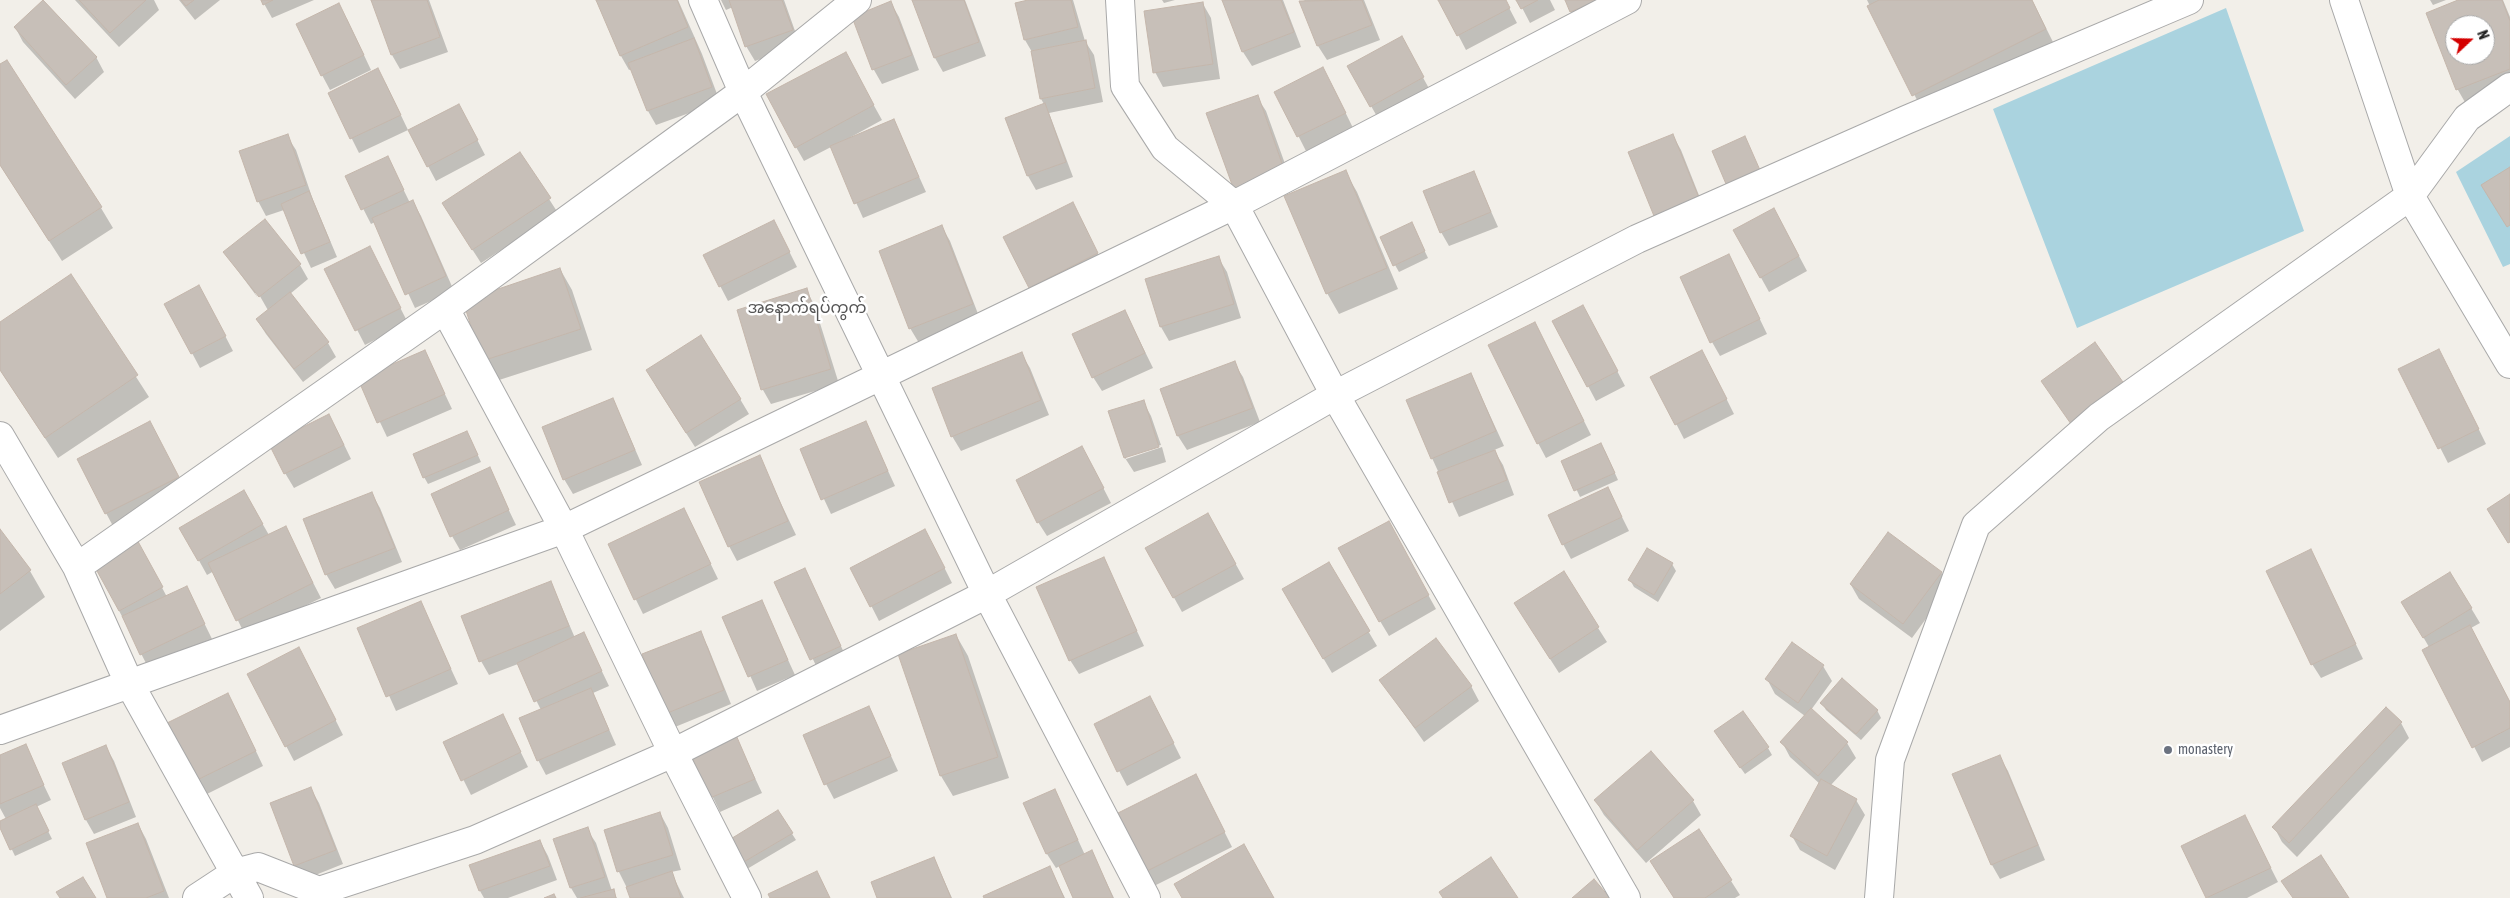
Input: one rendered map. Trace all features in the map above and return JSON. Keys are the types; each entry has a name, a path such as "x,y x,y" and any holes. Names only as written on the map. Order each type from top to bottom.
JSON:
{"street":[{"path":"703,0 743,92 987,594 1146,898"},
{"path":"77,567 446,309 743,92 857,0"},
{"path":"1120,0 1125,86 1165,148 1234,205 1336,395 1626,898"},
{"path":"0,730 564,529 1234,205 1628,0"},
{"path":"197,898 235,874 258,866 320,891 474,840 673,753 987,594 1336,395 1637,239 1898,124 2189,0"},
{"path":"2344,0 2410,196 2510,364"},
{"path":"1879,898 1890,760 1976,526 2099,417 2410,196 2467,118 2510,87"},
{"path":"446,309 564,529 673,753 746,897"},
{"path":"0,436 77,567 129,683 249,898"}],"water":[{"path":"2226,8 2304,231 2077,328 1993,109"},
{"path":"2510,136 2510,264 2503,267 2456,172"}],"building":[{"path":"43,0 97,57 66,85 14,27"},
{"path":"79,0 146,0 110,33"},
{"path":"181,0 194,0 186,6"},
{"path":"261,0 273,0 263,5"},
{"path":"371,0 427,0 440,37 391,55"},
{"path":"596,0 677,0 688,27 620,56"},
{"path":"729,0 782,0 793,30 745,47"},
{"path":"912,0 964,0 979,42 934,58"},
{"path":"1028,0 1071,0 1078,27 1024,40 1015,3"},
{"path":"1222,0 1281,0 1294,32 1242,52"},
{"path":"1362,0 1372,25 1317,46 1299,1"},
{"path":"1438,0 1506,0 1510,8 1457,36"},
{"path":"1516,0 1538,0 1521,9"},
{"path":"1565,0 1599,0 1570,12"},
{"path":"1879,0 2032,0 2046,29 1912,96 1867,6"},
{"path":"2458,0 2502,0 2510,21 2510,69 2456,90 2446,65 2495,65 2495,15 2445,15 2445,62 2426,13"},
{"path":"891,1 912,55 872,70 852,17"},
{"path":"1203,2 1213,64 1153,73 1144,11"},
{"path":"339,3 364,55 321,76 296,24"},
{"path":"1402,36 1424,77 1370,107 1347,66"},
{"path":"694,38 712,87 647,111 628,63"},
{"path":"1086,40 1095,88 1040,99 1031,51"},
{"path":"846,52 874,105 795,148 766,94"},
{"path":"7,60 102,207 49,241 0,165 0,64"},
{"path":"1323,67 1346,113 1297,137 1274,92"},
{"path":"378,68 401,115 350,139 328,93"},
{"path":"1258,95 1285,172 1234,190 1206,113"},
{"path":"1045,103 1066,162 1027,176 1005,118"},
{"path":"459,104 478,140 427,167 408,130"},
{"path":"894,119 919,177 854,204 830,146"},
{"path":"288,134 306,185 257,202 239,151"},
{"path":"1673,134 1699,198 1654,216 1628,152"},
{"path":"1745,136 1763,177 1729,191 1712,151"},
{"path":"520,152 551,198 472,250 442,203"},
{"path":"388,156 404,190 361,210 345,176"},
{"path":"2510,167 2510,225 2507,227 2481,185"},
{"path":"1346,170 1387,268 1326,294 1284,196"},
{"path":"1474,171 1491,212 1440,233 1423,191"},
{"path":"309,191 330,242 301,254 281,204"},
{"path":"413,200 446,276 405,295 372,218"},
{"path":"1073,202 1098,253 1029,288 1003,237"},
{"path":"1774,208 1799,256 1760,278 1733,230"},
{"path":"265,219 301,264 259,297 223,252"},
{"path":"774,220 790,252 719,287 703,255"},
{"path":"1412,222 1425,251 1393,266 1380,237"},
{"path":"942,225 973,304 909,329 879,251"},
{"path":"370,246 401,308 355,331 324,269"},
{"path":"1729,254 1760,319 1710,343 1680,277"},
{"path":"1219,256 1234,304 1160,327 1145,279"},
{"path":"560,268 581,329 482,361 463,301"},
{"path":"71,274 138,375 45,438 0,370 0,322"},
{"path":"199,285 226,336 191,354 164,304"},
{"path":"807,288 831,369 761,390 737,310"},
{"path":"290,292 329,342 294,369 256,319"},
{"path":"1583,305 1618,371 1587,387 1552,321"},
{"path":"1125,310 1145,353 1092,378 1072,334"},
{"path":"1535,322 1584,421 1537,444 1488,345"},
{"path":"701,335 741,399 686,433 646,370"},
{"path":"2095,342 2125,385 2071,424 2041,381"},
{"path":"2439,349 2479,429 2438,449 2398,369"},
{"path":"425,350 445,394 377,423 358,379"},
{"path":"1702,350 1727,399 1675,425 1650,377"},
{"path":"1022,352 1041,400 951,437 932,388"},
{"path":"1235,361 1253,408 1177,436 1160,389"},
{"path":"1471,373 1496,431 1431,459 1406,400"},
{"path":"613,398 635,450 563,480 542,427"},
{"path":"1144,400 1159,447 1124,458 1108,411"},
{"path":"329,414 344,445 284,474 269,444"},
{"path":"150,421 179,477 105,514 77,459"},
{"path":"866,421 888,471 821,500 800,449"},
{"path":"467,431 478,455 423,478 413,454"},
{"path":"1601,443 1615,473 1574,491 1561,461"},
{"path":"1082,446 1104,488 1037,523 1016,480"},
{"path":"1495,450 1507,480 1449,503 1437,472"},
{"path":"760,455 788,521 728,547 699,482"},
{"path":"490,467 509,510 450,537 431,494"},
{"path":"1608,487 1622,517 1562,545 1548,515"},
{"path":"244,490 263,524 198,561 179,528"},
{"path":"372,492 395,548 325,575 303,519"},
{"path":"2510,494 2510,542 2508,543 2487,509"},
{"path":"684,508 711,564 634,600 608,544"},
{"path":"1208,513 1236,564 1173,598 1145,548"},
{"path":"1389,521 1429,595 1379,622 1338,548"},
{"path":"286,526 313,583 236,621 208,563"},
{"path":"0,529 31,570 0,594"},
{"path":"925,529 945,568 870,607 850,568"},
{"path":"1888,532 1942,572 1903,624 1850,584"},
{"path":"135,536 163,587 119,611 91,560"},
{"path":"1647,548 1673,563 1654,595 1628,580"},
{"path":"2311,549 2356,644 2311,665 2266,571"},
{"path":"1104,557 1137,631 1069,661 1036,587"},
{"path":"1329,562 1370,631 1323,659 1282,589"},
{"path":"805,568 841,646 810,660 774,582"},
{"path":"1564,571 1599,627 1550,659 1514,603"},
{"path":"2450,572 2472,608 2423,638 2401,602"},
{"path":"551,581 569,626 479,662 461,616"},
{"path":"187,586 205,624 140,655 122,616"},
{"path":"762,600 788,660 748,677 722,617"},
{"path":"421,601 451,669 386,697 357,628"},
{"path":"2470,625 2510,702 2510,728 2472,748 2422,650"},
{"path":"701,631 724,690 665,714 642,654"},
{"path":"584,632 602,671 534,702 517,663"},
{"path":"956,634 998,757 940,776 898,654"},
{"path":"1436,638 1472,686 1415,728 1379,680"},
{"path":"1792,642 1824,665 1798,703 1765,679"},
{"path":"299,647 336,720 285,747 247,674"},
{"path":"1842,678 1878,710 1856,734 1820,703"},
{"path":"591,688 609,730 537,761 519,718"},
{"path":"228,693 256,751 193,782 165,724"},
{"path":"1150,696 1174,743 1117,772 1094,724"},
{"path":"869,706 891,756 824,785 803,735"},
{"path":"2386,707 2402,722 2289,843 2272,827"},
{"path":"1811,708 1848,742 1818,776 1780,742"},
{"path":"1743,711 1769,747 1740,768 1714,731"},
{"path":"503,714 521,752 461,781 443,742"},
{"path":"736,735 755,779 710,798 691,755"},
{"path":"26,744 44,785 0,804 0,755"},
{"path":"106,745 129,802 85,820 62,763"},
{"path":"1651,751 1694,800 1637,850 1594,800"},
{"path":"2000,755 2038,845 1991,865 1952,774"},
{"path":"1196,774 1225,832 1145,872 1116,814"},
{"path":"1821,779 1857,799 1827,856 1790,836"},
{"path":"311,787 336,850 294,866 270,803"},
{"path":"1055,789 1078,840 1046,854 1023,803"},
{"path":"36,804 49,831 10,850 0,828 0,821"},
{"path":"778,810 793,833 742,863 729,840"},
{"path":"660,812 673,855 617,872 604,830"},
{"path":"2245,815 2271,868 2206,898 2181,846"},
{"path":"138,823 164,891 146,898 107,898 86,843"},
{"path":"588,827 605,877 570,888 553,839"},
{"path":"1699,829 1732,880 1705,898 1674,898 1650,861"},
{"path":"540,840 550,866 479,891 469,865"},
{"path":"1244,844 1274,898 1182,898 1174,884"},
{"path":"1092,850 1113,898 1073,898 1059,866"},
{"path":"2321,855 2349,898 2293,898 2281,881"},
{"path":"934,857 951,898 877,898 871,882"},
{"path":"1491,857 1518,898 1443,898 1439,892"},
{"path":"1050,866 1064,898 984,898 983,896"},
{"path":"672,871 681,898 630,898 626,887"},
{"path":"817,871 830,898 770,898 768,894"},
{"path":"83,877 96,898 60,898 56,892"},
{"path":"1594,879 1610,898 1572,898"},
{"path":"614,889 616,898 580,898"},
{"path":"554,894 556,898 544,898"}],"place":[{"name":"monastery","path":"2168,750"}],"district":[{"name":"အနောက်ရပ်ကွက်","path":"807,308"}]}
